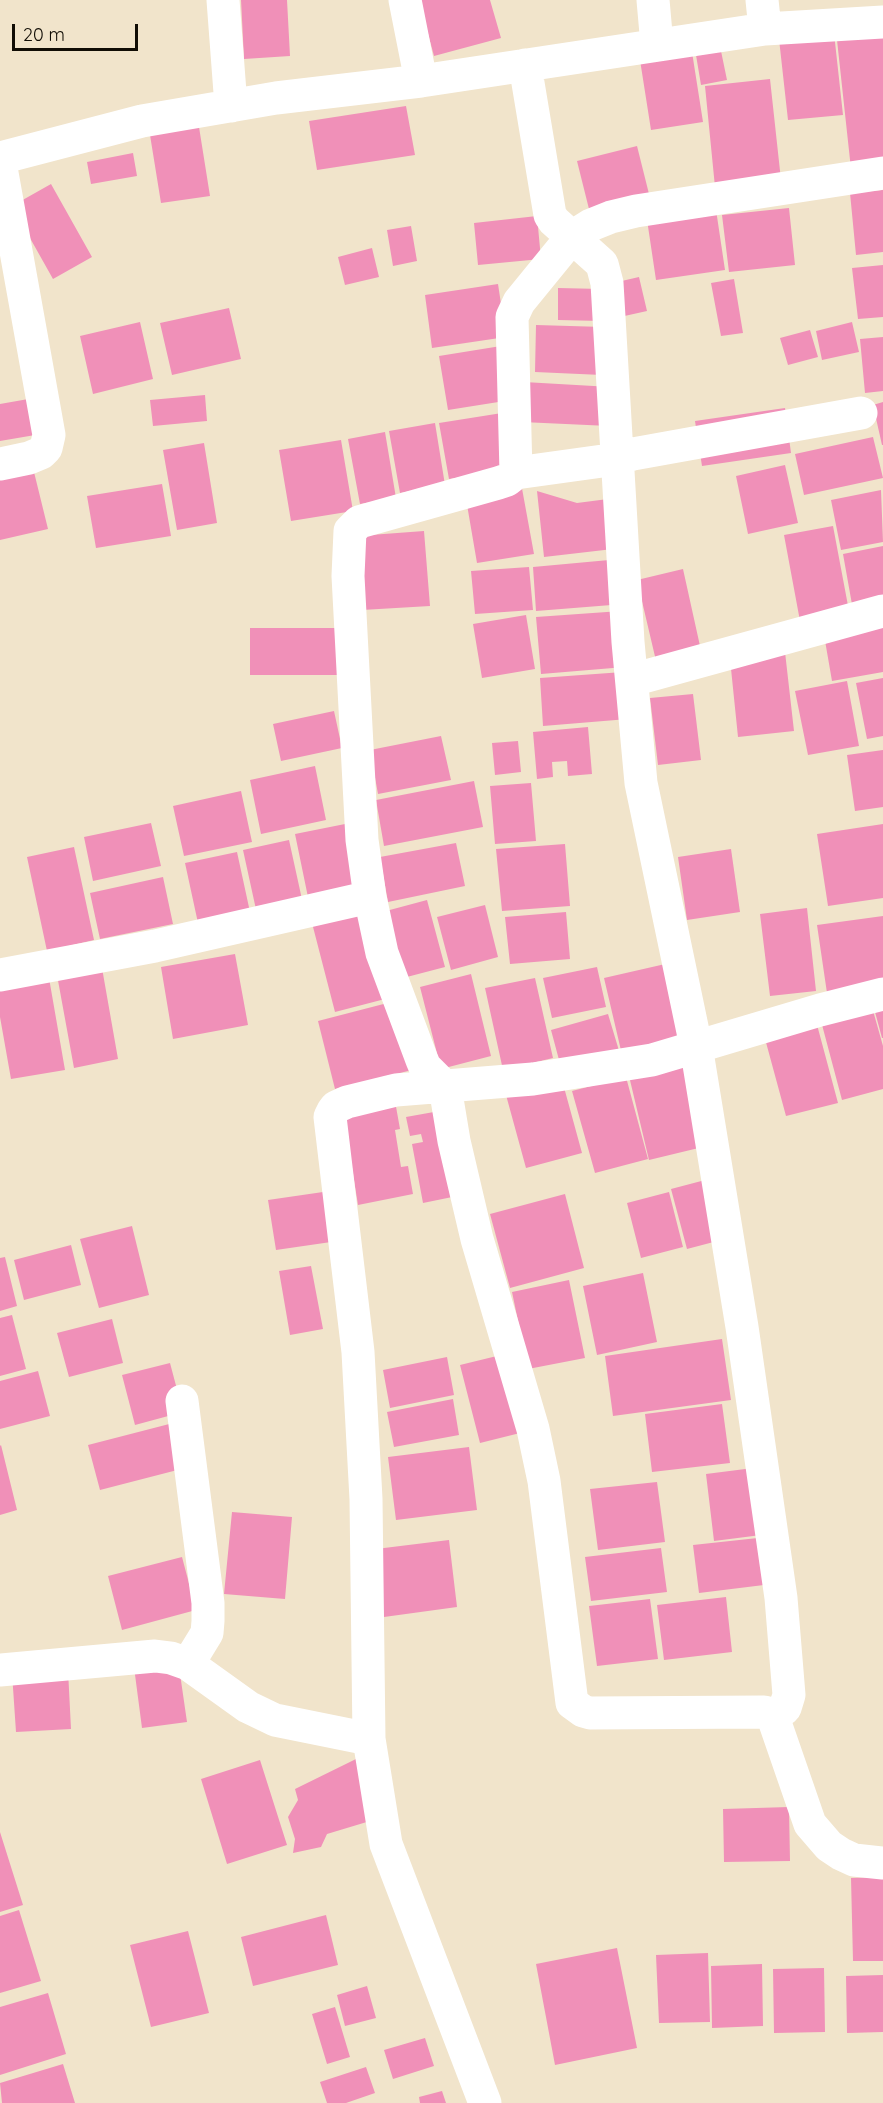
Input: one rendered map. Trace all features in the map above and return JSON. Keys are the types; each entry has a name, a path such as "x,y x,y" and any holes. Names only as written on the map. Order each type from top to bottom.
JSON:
{"street":[{"path":"223,0 231,106"},
{"path":"405,0 421,81"},
{"path":"653,0 657,45"},
{"path":"0,464 41,453 46,448 49,435 0,160 142,121 276,98 421,81 657,45 764,14 873,15"},
{"path":"525,64 549,210 554,221 602,264 608,283 617,459 641,783 696,1046 742,1327 781,1598 789,1695 785,1708 773,1717"},
{"path":"516,473 512,317 519,302 572,237 591,225 636,211 883,173"},
{"path":"861,412 633,454 617,459 516,473 498,483 359,522 350,531 348,576 362,840 370,897 382,952 422,1060 425,1067 445,1087 454,1141 477,1239 539,1455 572,1702 579,1709 590,1713 764,1712 773,1717 810,1824 829,1846 841,1854 854,1860 883,1863"},
{"path":"632,680 883,611"},
{"path":"0,975 155,946 370,897"},
{"path":"485,2103 386,1844 369,1739 366,1499 358,1352 330,1117 336,1107 347,1102 396,1090 533,1080 652,1060 820,1010 883,994"},
{"path":"182,1401 208,1604 207,1633 188,1664"},
{"path":"0,1670 156,1656 188,1664 248,1707 275,1720 369,1739"}],"building":[{"path":"241,0 287,0 290,56 244,59"},
{"path":"419,0 490,0 501,38 434,56"},
{"path":"834,33 843,115 788,120 779,39"},
{"path":"883,35 883,166 851,169 837,40"},
{"path":"721,51 727,80 701,85 696,55"},
{"path":"692,52 703,122 651,130 640,60"},
{"path":"770,79 781,180 715,187 705,86"},
{"path":"406,106 415,155 317,170 309,121"},
{"path":"199,127 210,196 161,203 150,135"},
{"path":"637,146 651,202 591,217 577,161"},
{"path":"133,153 137,176 91,184 87,162"},
{"path":"51,184 92,257 53,279 12,206"},
{"path":"883,190 883,252 856,255 850,193"},
{"path":"715,203 725,270 656,280 646,213"},
{"path":"789,208 795,265 729,272 722,215"},
{"path":"537,216 541,259 478,265 474,223"},
{"path":"411,226 417,261 393,266 387,230"},
{"path":"372,248 379,277 345,285 338,257"},
{"path":"883,265 883,317 858,319 852,268"},
{"path":"639,277 647,311 620,317 613,283"},
{"path":"734,279 743,333 721,336 711,283"},
{"path":"498,284 506,337 432,348 425,295"},
{"path":"558,288 602,289 602,321 558,320"},
{"path":"229,308 241,359 172,375 160,323"},
{"path":"140,322 153,379 93,394 80,336"},
{"path":"852,322 859,352 822,360 816,331"},
{"path":"536,325 604,327 602,375 535,372"},
{"path":"810,330 818,357 788,365 780,338"},
{"path":"883,337 883,391 865,393 860,339"},
{"path":"501,346 511,400 448,410 439,356"},
{"path":"524,382 611,387 609,426 522,422"},
{"path":"205,395 207,421 153,426 150,400"},
{"path":"34,398 41,434 0,441 0,404"},
{"path":"883,402 883,445 882,445 873,405"},
{"path":"785,408 791,453 702,466 695,421"},
{"path":"502,413 512,469 449,479 439,423"},
{"path":"435,423 445,485 400,493 389,431"},
{"path":"385,432 396,498 360,504 348,439"},
{"path":"873,437 883,478 804,495 795,454"},
{"path":"341,440 353,511 291,521 279,450"},
{"path":"204,443 217,523 177,530 163,450"},
{"path":"785,465 798,523 748,534 736,476"},
{"path":"34,472 48,529 0,540 0,480"},
{"path":"521,483 534,554 477,563 465,493"},
{"path":"162,484 171,536 96,548 87,496"},
{"path":"881,490 883,542 841,550 831,500"},
{"path":"537,491 577,503 608,499 613,549 544,557"},
{"path":"833,526 849,611 800,621 784,535"},
{"path":"424,531 430,606 362,610 357,536"},
{"path":"883,546 883,605 853,610 843,554"},
{"path":"620,559 624,604 536,611 533,567"},
{"path":"529,567 533,610 475,614 471,571"},
{"path":"683,569 702,655 657,665 637,580"},
{"path":"621,611 625,667 541,674 536,617"},
{"path":"526,615 535,669 482,678 473,624"},
{"path":"883,618 883,672 832,681 823,629"},
{"path":"250,628 340,628 340,675 250,675"},
{"path":"785,652 794,731 738,737 730,659"},
{"path":"623,672 628,719 543,726 540,678"},
{"path":"883,678 883,736 867,739 856,683"},
{"path":"847,681 859,746 808,755 795,691"},
{"path":"693,694 701,760 658,765 650,698"},
{"path":"334,711 342,748 281,761 273,724"},
{"path":"588,727 592,774 568,776 567,761 552,762 553,777 537,779 533,732"},
{"path":"441,736 451,780 378,794 370,750"},
{"path":"518,741 521,772 495,775 492,743"},
{"path":"883,750 883,807 855,811 847,755"},
{"path":"315,766 326,820 261,834 250,780"},
{"path":"474,781 483,827 384,846 376,800"},
{"path":"531,783 536,841 495,844 490,786"},
{"path":"241,791 252,842 184,856 173,806"},
{"path":"151,823 161,866 93,881 84,837"},
{"path":"350,823 364,890 309,902 295,834"},
{"path":"883,824 883,898 828,906 817,834"},
{"path":"289,840 303,904 257,914 243,850"},
{"path":"456,843 465,886 388,902 380,857"},
{"path":"565,844 570,906 502,911 496,849"},
{"path":"74,847 94,940 47,951 27,857"},
{"path":"731,849 740,912 687,920 678,857"},
{"path":"237,852 250,912 198,923 185,863"},
{"path":"163,877 173,924 100,939 90,893"},
{"path":"427,900 445,967 403,978 386,911"},
{"path":"485,905 498,957 451,970 437,917"},
{"path":"807,908 816,991 770,996 760,914"},
{"path":"362,911 385,999 335,1012 312,923"},
{"path":"566,912 570,959 510,964 505,917"},
{"path":"883,916 883,985 827,993 817,925"},
{"path":"235,954 248,1025 173,1039 161,967"},
{"path":"674,962 693,1043 623,1059 604,978"},
{"path":"597,967 606,1007 552,1018 543,978"},
{"path":"102,968 118,1059 74,1068 57,975"},
{"path":"471,974 491,1056 441,1069 420,987"},
{"path":"49,978 65,1070 11,1079 0,1017 0,987"},
{"path":"535,978 553,1058 503,1070 485,988"},
{"path":"399,1000 416,1069 335,1089 318,1021"},
{"path":"872,1007 883,1046 883,1089 842,1100 821,1021"},
{"path":"883,1010 883,1038 882,1038 875,1012"},
{"path":"608,1014 620,1054 562,1071 551,1030"},
{"path":"816,1021 838,1103 786,1116 764,1035"},
{"path":"690,1061 711,1145 649,1160 629,1076"},
{"path":"626,1077 648,1159 595,1173 572,1091"},
{"path":"562,1080 582,1153 526,1168 506,1095"},
{"path":"395,1101 400,1129 395,1130 401,1167 408,1166 413,1194 358,1205 343,1111"},
{"path":"445,1110 462,1195 423,1203 412,1144 423,1142 421,1134 410,1136 406,1117"},
{"path":"709,1179 725,1239 687,1249 671,1189"},
{"path":"323,1192 331,1242 276,1250 268,1200"},
{"path":"669,1192 683,1247 641,1258 627,1203"},
{"path":"565,1194 584,1268 510,1288 490,1214"},
{"path":"132,1226 149,1295 99,1308 80,1239"},
{"path":"71,1245 81,1285 24,1300 14,1260"},
{"path":"5,1257 17,1306 0,1311 0,1258"},
{"path":"311,1266 323,1329 290,1335 279,1271"},
{"path":"643,1273 657,1342 597,1355 583,1286"},
{"path":"569,1280 585,1358 528,1369 512,1292"},
{"path":"12,1315 26,1369 0,1376 0,1318"},
{"path":"112,1319 123,1363 69,1377 57,1333"},
{"path":"722,1339 731,1400 613,1416 605,1356"},
{"path":"501,1355 520,1433 480,1443 460,1365"},
{"path":"447,1357 454,1395 390,1408 383,1370"},
{"path":"170,1363 183,1412 135,1425 122,1375"},
{"path":"38,1371 50,1416 0,1429 0,1381"},
{"path":"453,1399 459,1435 394,1447 387,1412"},
{"path":"722,1404 730,1463 652,1472 645,1414"},
{"path":"177,1422 189,1467 100,1490 88,1445"},
{"path":"0,1446 17,1510 0,1515"},
{"path":"469,1447 477,1510 396,1520 388,1457"},
{"path":"761,1467 769,1534 714,1541 706,1474"},
{"path":"657,1482 665,1542 598,1550 590,1489"},
{"path":"232,1512 292,1517 285,1599 224,1594"},
{"path":"767,1537 772,1584 699,1593 693,1545"},
{"path":"449,1540 457,1607 384,1617 376,1549"},
{"path":"661,1548 667,1592 591,1601 585,1557"},
{"path":"182,1557 196,1610 122,1630 108,1576"},
{"path":"726,1597 732,1652 664,1660 657,1605"},
{"path":"650,1599 658,1659 597,1666 589,1606"},
{"path":"178,1660 187,1722 142,1728 134,1667"},
{"path":"68,1670 71,1729 16,1732 12,1673"},
{"path":"356,1759 380,1818 327,1834 321,1847 293,1853 295,1839 288,1817 298,1800 295,1789"},
{"path":"260,1760 287,1845 227,1864 201,1779"},
{"path":"789,1807 790,1861 724,1862 723,1809"},
{"path":"0,1832 23,1905 0,1912"},
{"path":"883,1877 883,1961 853,1961 851,1878"},
{"path":"19,1910 41,1981 0,1993 0,1916"},
{"path":"326,1915 338,1965 253,1986 241,1937"},
{"path":"188,1931 209,2013 151,2027 130,1945"},
{"path":"617,1948 637,2048 555,2065 536,1964"},
{"path":"708,1953 710,2022 659,2023 656,1955"},
{"path":"762,1964 763,2026 712,2028 711,1966"},
{"path":"824,1968 825,2032 774,2033 773,1969"},
{"path":"883,1975 883,2032 847,2033 846,1976"},
{"path":"367,1986 376,2018 345,2026 337,1995"},
{"path":"48,1993 66,2054 0,2075 0,2007"},
{"path":"335,2007 350,2057 327,2064 312,2014"},
{"path":"425,2038 434,2066 393,2079 384,2050"},
{"path":"63,2064 75,2103 2,2103 0,2083"},
{"path":"366,2067 375,2093 346,2103 327,2103 320,2082"},
{"path":"442,2091 446,2103 420,2103 419,2097"}]}
